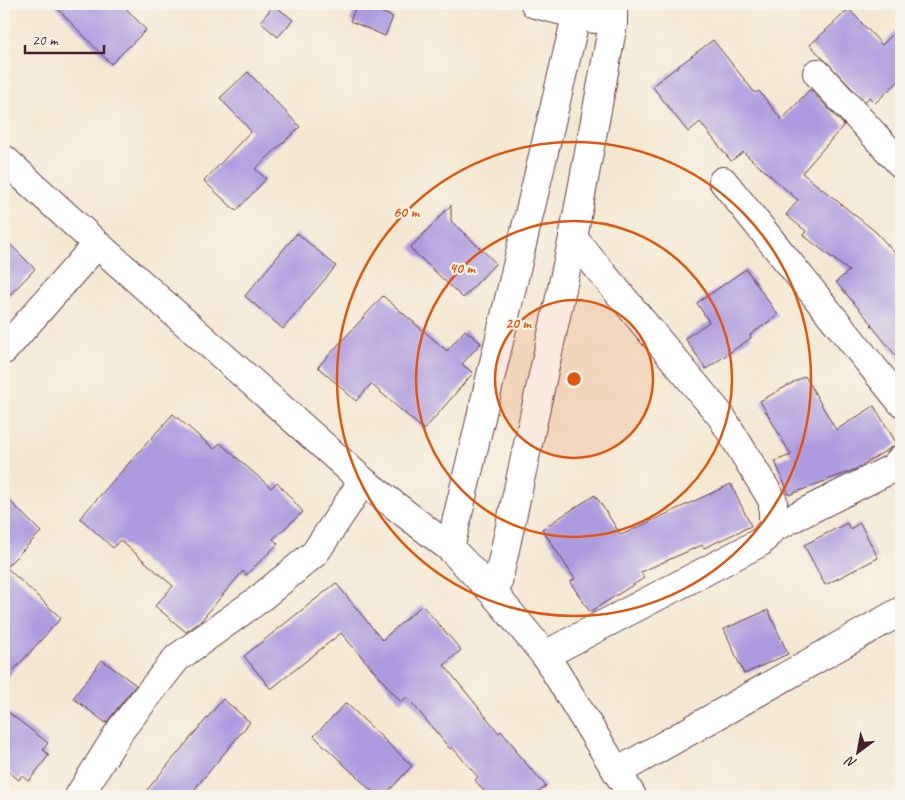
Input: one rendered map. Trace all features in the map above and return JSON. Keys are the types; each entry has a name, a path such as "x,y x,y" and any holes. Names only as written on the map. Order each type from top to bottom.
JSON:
{"street":[{"path":"495,595 573,238 613,14 535,4"},
{"path":"450,548 578,9"},
{"path":"817,73 901,164"},
{"path":"4,158 97,244 363,481 450,548 495,595 545,655 632,796"},
{"path":"723,181 901,402"},
{"path":"573,238 722,416 773,501 773,528"},
{"path":"4,350 97,244"},
{"path":"545,655 761,542 773,528 892,468 901,458"},
{"path":"79,796 121,729 177,658 258,600 315,553 363,481"},
{"path":"617,772 901,611"}],"building":[{"path":"53,4 122,4 146,30 111,64"},
{"path":"357,4 393,17 385,36 350,21"},
{"path":"274,5 293,20 278,37 260,22"},
{"path":"849,9 882,45 901,26 901,79 875,103 869,97 865,102 810,45"},
{"path":"713,40 755,93 759,91 782,120 810,89 844,125 802,173 876,232 901,260 901,362 836,282 849,271 803,235 806,231 786,215 798,200 743,152 731,161 700,122 688,132 652,86"},
{"path":"248,72 300,127 255,169 266,179 236,211 204,181 251,131 220,98"},
{"path":"451,205 451,221 496,263 463,298 410,248"},
{"path":"297,233 336,266 283,329 245,296"},
{"path":"4,238 35,269 4,301"},
{"path":"746,269 778,315 750,335 751,338 706,369 685,338 709,322 697,303"},
{"path":"383,296 447,351 465,330 481,343 462,364 473,373 424,430 371,384 356,401 318,367"},
{"path":"805,376 836,430 874,406 897,444 856,469 789,495 775,461 791,455 760,401"},
{"path":"173,414 214,449 220,443 271,488 277,482 303,512 273,539 278,544 246,575 243,571 200,622 186,632 155,606 173,586 120,540 113,548 80,518"},
{"path":"731,484 751,526 704,548 702,545 641,572 644,578 590,612 570,582 575,579 542,529 595,495 621,535"},
{"path":"4,495 41,532 6,567 61,618 4,681"},
{"path":"847,523 850,529 860,523 878,558 825,585 804,545"},
{"path":"336,583 382,640 422,605 461,650 444,665 499,733 501,731 517,750 515,751 546,786 534,796 488,796 475,780 478,777 452,747 450,749 407,697 401,702 341,633 271,689 244,656"},
{"path":"768,610 788,654 744,674 724,629"},
{"path":"102,660 136,685 106,723 73,698"},
{"path":"223,699 250,722 189,796 142,796"},
{"path":"346,703 412,766 384,796 377,796 314,736"},
{"path":"4,709 48,743 43,750 49,755 29,781 22,775 19,780 4,768"}]}
